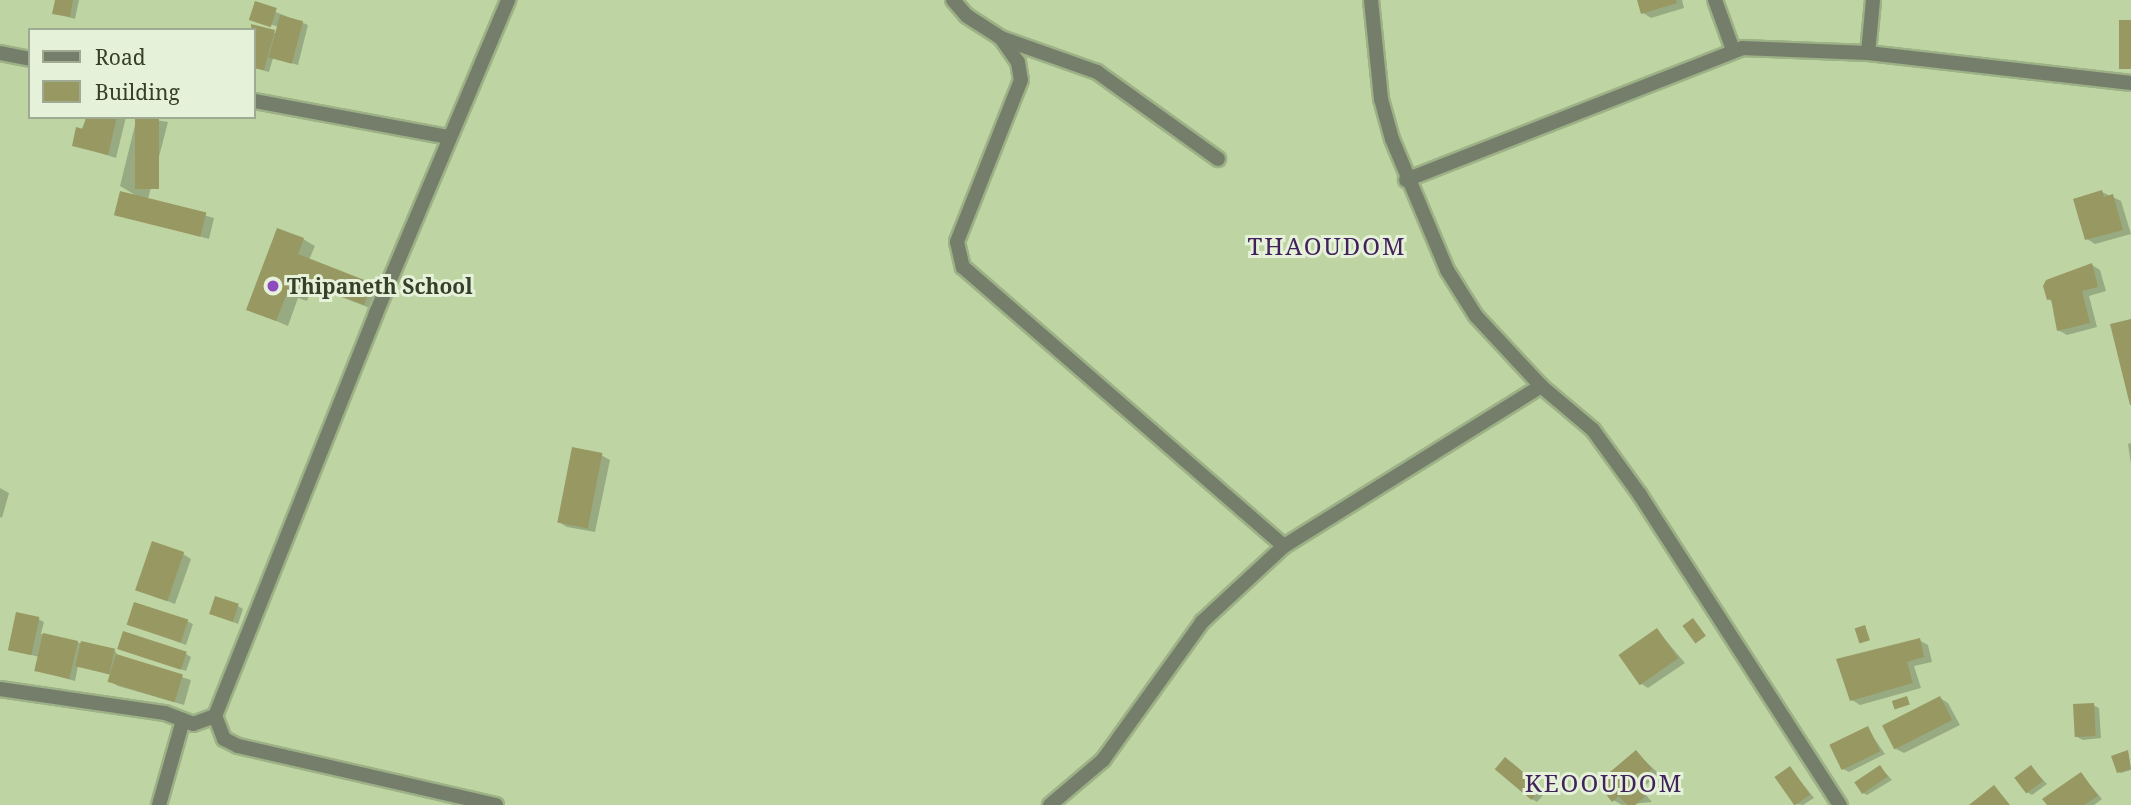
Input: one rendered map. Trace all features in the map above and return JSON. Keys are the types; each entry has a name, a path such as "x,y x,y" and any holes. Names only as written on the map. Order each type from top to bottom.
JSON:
{"street":[{"path":"496,805 238,746 225,738 215,716 449,137 508,0"},
{"path":"953,0 967,16 1001,38 1097,72 1218,159"},
{"path":"1371,0 1381,99 1406,180 1447,270 1476,316 1541,387 1593,430 1632,484 1840,805"},
{"path":"1715,0 1733,50"},
{"path":"1868,53 1873,0"},
{"path":"1001,38 1018,62 1021,80 957,242 963,267 1284,546"},
{"path":"1406,180 1733,50 1868,53 2131,83"},
{"path":"0,53 28,59"},
{"path":"256,100 449,137"},
{"path":"1050,805 1103,760 1202,622 1284,546 1541,387"},
{"path":"0,689 165,713 192,724 215,716"},
{"path":"159,805 183,720"}],"building":[{"path":"55,0 73,0 70,17 52,14"},
{"path":"1637,0 1676,0 1677,3 1641,14"},
{"path":"255,1 277,8 271,27 249,20"},
{"path":"280,15 303,21 292,64 269,58"},
{"path":"2119,20 2131,20 2131,69 2119,69"},
{"path":"251,24 275,30 264,70 256,68 256,28 251,28"},
{"path":"86,119 117,119 108,155 72,146 76,127 83,129"},
{"path":"135,119 159,119 159,189 135,189"},
{"path":"2102,190 2104,197 2113,194 2123,230 2085,240 2073,199"},
{"path":"120,191 206,213 200,237 114,215"},
{"path":"277,228 304,238 298,254 372,283 364,305 301,281 295,296 287,293 276,321 246,310"},
{"path":"2092,263 2098,287 2082,291 2090,323 2057,331 2051,299 2047,300 2043,286 2046,280"},
{"path":"2131,319 2131,405 2130,405 2110,324"},
{"path":"572,447 602,453 588,529 557,523"},
{"path":"152,541 184,552 167,601 135,590"},
{"path":"215,596 239,604 233,622 209,614"},
{"path":"134,602 188,620 181,642 127,625"},
{"path":"16,612 39,617 31,655 8,650"},
{"path":"1693,618 1706,636 1695,643 1682,626"},
{"path":"1865,625 1870,640 1859,644 1855,628"},
{"path":"1657,628 1678,658 1640,685 1618,655"},
{"path":"123,631 187,652 181,670 117,649"},
{"path":"43,633 78,641 69,679 34,671"},
{"path":"1920,638 1924,657 1907,662 1913,683 1850,701 1836,659"},
{"path":"81,641 115,649 109,674 75,666"},
{"path":"116,654 183,674 174,702 108,682"},
{"path":"1907,696 1910,705 1895,710 1892,701"},
{"path":"1940,696 1952,720 1894,750 1882,726"},
{"path":"2094,703 2096,736 2075,737 2073,704"},
{"path":"1868,726 1880,751 1842,770 1829,745"},
{"path":"1636,750 1652,769 1634,784 1645,797 1635,805 1627,805 1619,796 1612,802 1597,783"},
{"path":"2128,750 2131,769 2117,773 2111,756"},
{"path":"1505,757 1542,788 1531,800 1495,769"},
{"path":"1880,765 1888,777 1862,794 1854,782"},
{"path":"2031,765 2043,781 2026,794 2014,778"},
{"path":"1790,766 1810,795 1794,805 1774,777"},
{"path":"2081,772 2098,796 2084,805 2047,805 2042,799"},
{"path":"1994,785 2010,805 1969,805"}],"place":[{"name":"Thipaneth School","path":"273,286"}],"district":[{"name":"THAOUDOM","path":"1327,246"},
{"name":"KEOOUDOM","path":"1604,783"}]}
